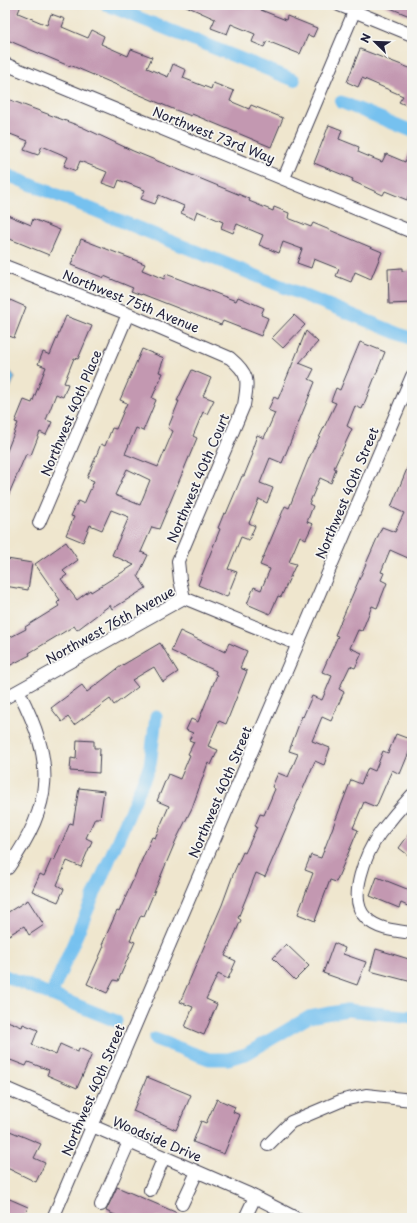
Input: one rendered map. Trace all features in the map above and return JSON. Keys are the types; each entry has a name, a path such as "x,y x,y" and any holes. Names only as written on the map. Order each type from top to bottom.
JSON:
{"street":[{"path":"339,5 356,8 412,35"},
{"path":"284,178 356,8"},
{"name":"Northwest 73rd Way","path":"5,64 412,232"},
{"name":"Northwest 75th Avenue","path":"5,266 128,314 230,358 243,369"},
{"name":"Northwest 40th Place","path":"39,523 128,314"},
{"name":"Northwest 40th Court","path":"184,598 178,561 244,405 247,384 243,369"},
{"name":"Northwest 40th Street","path":"53,1218 412,376"},
{"name":"Northwest 76th Avenue","path":"5,698 19,692 184,598 297,644"},
{"path":"8,868 24,846 34,827 44,787 44,767 34,721 19,692"},
{"path":"412,795 379,834 364,865 357,886 358,902 365,918 378,926 412,933"},
{"name":"Woodside Drive","path":"5,1088 255,1197 296,1218"},
{"path":"268,1145 291,1122 343,1100 366,1096 412,1100"},
{"path":"101,1205 129,1142"},
{"path":"150,1190 164,1157"},
{"path":"182,1204 197,1172"},
{"path":"244,1218 255,1197"}],"water":[{"path":"5,365 15,377 5,399"}],"building":[{"path":"5,5 21,5 18,13 47,25 51,14 65,19 62,27 88,38 92,30 104,36 101,44 128,56 131,49 152,57 147,68 168,77 173,64 186,70 183,78 211,89 213,83 234,91 230,101 249,109 251,105 283,118 271,147 192,114 191,116 173,109 5,39"},
{"path":"184,5 263,5 261,10 286,20 287,16 317,28 313,37 308,35 300,54 267,41 264,47 252,42 255,34 231,24 227,34 211,28 215,19"},
{"path":"383,5 412,5 412,17"},
{"path":"360,49 412,69 412,108 399,102 403,96 362,78 358,87 347,82"},
{"path":"5,98 82,127 133,151 250,199 249,201 273,211 274,207 289,213 288,218 311,227 313,223 382,252 371,279 355,272 351,282 336,276 339,269 314,259 311,268 297,263 302,249 283,242 279,253 259,245 263,235 237,224 233,233 221,228 223,222 197,211 194,219 181,213 184,206 159,195 155,204 141,199 145,190 119,180 116,188 102,183 107,172 80,161 76,171 64,166 68,157 42,146 38,155 24,150 28,141 5,132"},
{"path":"329,125 342,130 339,139 359,147 358,152 382,162 386,154 405,162 412,145 412,198 408,196 407,200 385,191 383,195 352,181 353,179 314,163"},
{"path":"5,214 31,225 33,219 60,230 49,255 5,237"},
{"path":"81,239 145,264 142,270 164,279 166,274 236,301 238,297 264,308 261,315 268,318 261,336 223,321 221,325 131,291 133,288 104,276 104,278 71,265"},
{"path":"402,268 402,271 412,270 412,303 389,304 388,269"},
{"path":"10,300 26,307 14,338 5,334 5,303 9,304"},
{"path":"294,315 305,325 283,348 272,338"},
{"path":"66,316 92,326 78,359 74,358 64,383 68,384 63,397 56,394 46,420 52,422 46,435 40,432 31,455 26,454 5,503 5,456 18,423 15,422 24,400 32,403 46,367 38,364 43,352 50,355"},
{"path":"306,331 318,342 299,363 314,369 309,379 315,382 282,463 270,458 260,483 273,488 267,503 259,499 249,523 255,526 249,540 241,537 228,569 237,572 227,597 198,585 220,529 218,528 224,513 226,514 253,454 251,453 257,435 264,438 275,413 268,410 274,397 278,399"},
{"path":"360,342 385,352 362,409 355,406 347,426 352,429 334,468 336,469 331,483 320,478 309,504 313,506 307,522 313,524 306,539 300,536 289,562 296,564 281,597 278,596 270,614 247,604 254,587 261,590 270,569 260,565 285,506 289,508 309,458 336,403 331,401 336,388 340,390"},
{"path":"142,349 164,358 159,372 163,373 152,398 156,400 143,431 136,428 125,454 158,467 173,431 168,428 179,401 177,401 192,370 211,378 203,396 214,400 207,414 203,412 193,436 197,438 159,529 152,527 141,552 148,555 138,576 146,588 112,609 110,605 77,630 74,626 29,653 30,655 5,668 5,640 26,629 25,627 59,606 57,603 60,600 35,564 66,542 78,560 63,571 67,575 61,579 77,600 90,590 91,592 134,565 112,555 129,517 111,510 102,530 90,525 83,542 66,535 74,517 71,516 78,501 84,504 94,481 87,478 101,444 105,446 112,428 116,429 127,403 120,400","holes":["127,469 150,480 140,505 115,495"]},
{"path":"412,457 412,548 408,558 390,550 381,572 384,573 381,580 387,583 377,608 372,606 362,631 358,630 350,648 362,653 355,668 350,666 339,689 344,692 331,721 322,717 312,741 330,748 324,765 315,761 265,877 256,873 238,918 241,920 225,956 236,961 228,979 218,974 206,999 217,1004 204,1035 185,1027 193,1007 180,1002 222,905 234,872 257,827 255,826 260,814 264,815 275,789 272,787 278,773 288,777 298,754 289,751 302,716 303,717 312,696 322,700 332,676 322,672 338,636 335,635 382,527 395,532 404,513 391,507"},
{"path":"7,559 32,563 28,590 5,586 5,560"},
{"path":"180,631 225,652 229,643 247,651 240,668 247,671 226,724 219,721 208,746 218,750 211,765 208,763 192,808 176,840 144,916 141,915 130,940 135,942 118,981 114,980 107,993 87,984 104,946 102,945 117,911 119,912 152,837 155,838 169,806 157,801 168,774 180,779 190,755 188,754 194,742 189,740 193,733 186,730 191,719 198,722 217,675 215,674 216,671 171,651"},
{"path":"160,643 178,672 163,682 154,667 132,680 138,687 114,705 110,699 74,725 68,717 62,722 51,708 82,685 87,692 121,666"},
{"path":"396,734 412,740 412,745 400,774 392,770 376,807 364,802 353,828 358,830 336,882 330,880 315,921 298,914 313,873 305,870 311,855 321,858 351,780 361,784 368,768 375,771 383,751 388,753"},
{"path":"77,740 94,741 94,748 100,748 99,773 70,771 71,758 76,759"},
{"path":"79,788 104,791 100,818 95,818 86,838 92,841 81,867 67,861 57,885 64,889 58,902 32,891 40,874 44,876 51,860 54,861 70,823 73,824"},
{"path":"412,830 412,858 399,848"},
{"path":"377,877 412,891 412,908 401,903 399,908 370,896"},
{"path":"28,900 44,925 29,935 24,926 9,935 5,929 5,914"},
{"path":"334,943 345,948 343,954 366,962 357,985 323,973"},
{"path":"286,944 309,966 295,980 273,958"},
{"path":"376,949 412,960 412,982 370,971"},
{"path":"5,1020 22,1027 23,1024 38,1030 32,1045 56,1055 60,1044 78,1052 79,1048 92,1054 77,1088 47,1075 49,1070 28,1062 26,1066 5,1058"},
{"path":"147,1077 191,1095 176,1130 133,1111"},
{"path":"217,1099 235,1107 233,1112 240,1115 224,1154 193,1142 201,1121 206,1123"},
{"path":"5,1129 41,1144 34,1158 45,1163 36,1182 5,1167"},
{"path":"117,1187 189,1218 122,1218 106,1211"},
{"path":"5,1197 28,1207 24,1218 5,1218"}],"waterway":[{"path":"107,5 294,80"},
{"path":"341,102 412,131"},
{"path":"5,174 412,339"},
{"path":"51,995 150,765 156,717"},
{"path":"5,976 116,1021"},
{"path":"155,1039 209,1059 228,1059 246,1054 309,1017 347,1010 412,1017"}]}
